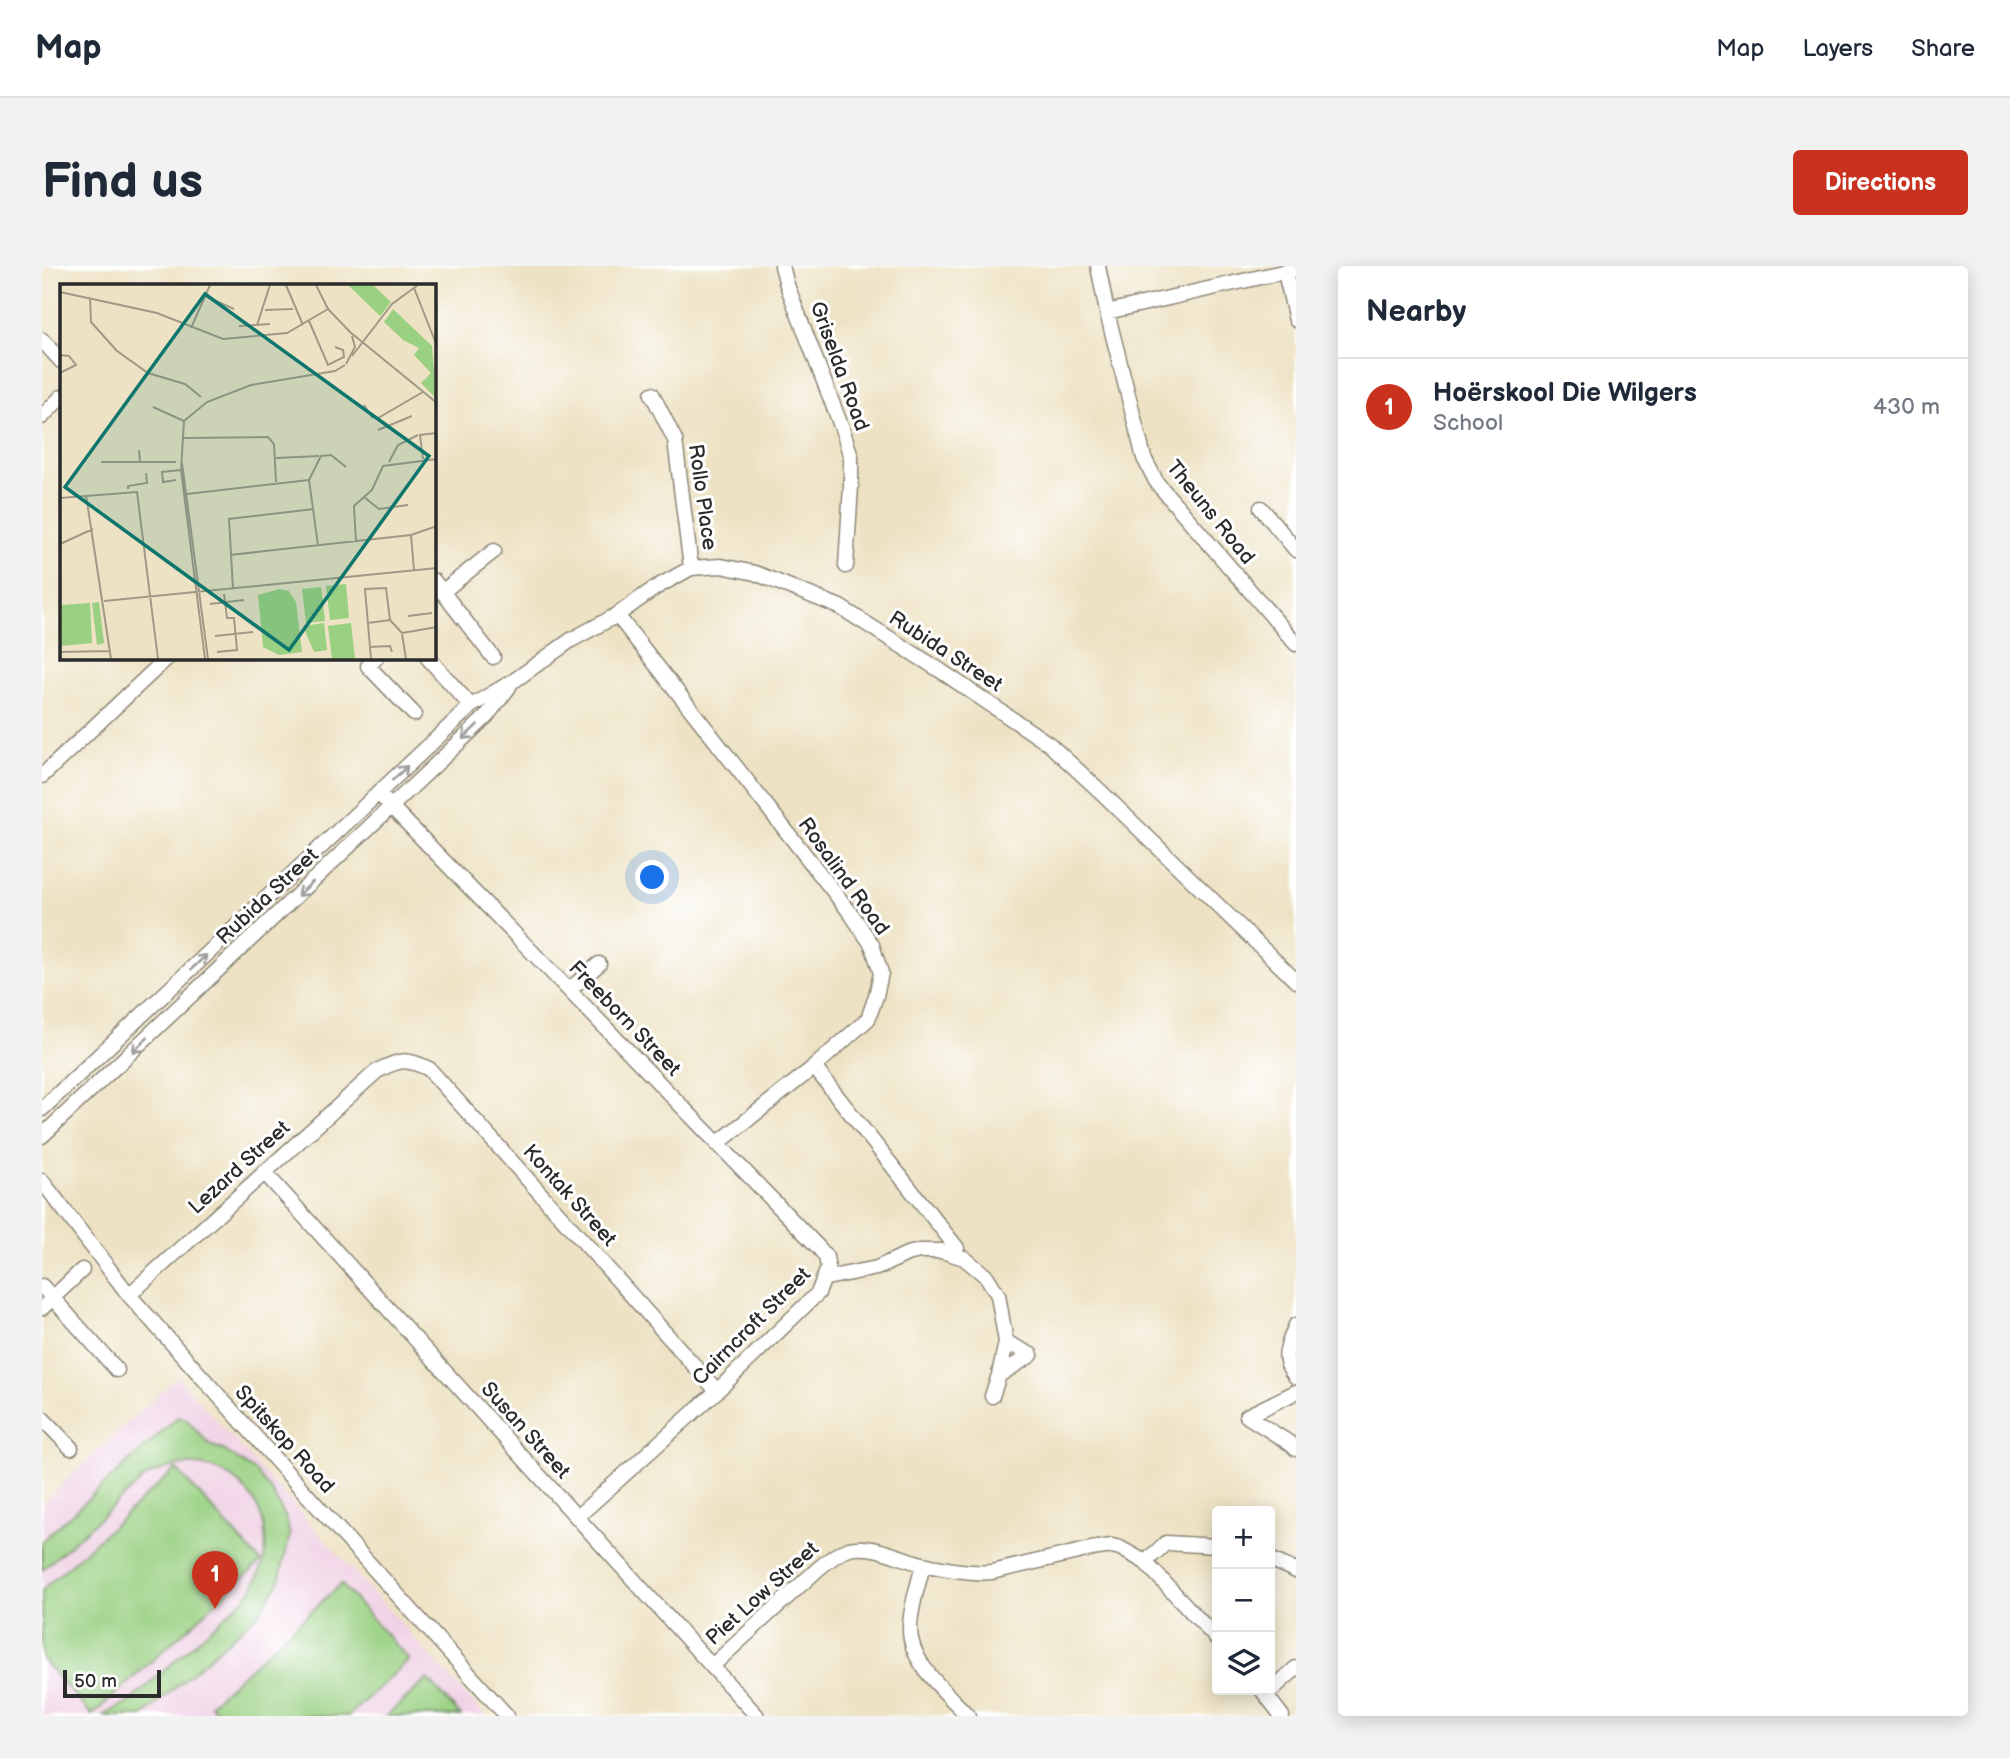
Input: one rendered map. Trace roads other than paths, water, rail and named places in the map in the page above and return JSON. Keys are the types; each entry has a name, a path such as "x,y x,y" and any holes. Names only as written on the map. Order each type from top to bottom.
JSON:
{"street":[{"name":"Griselda Road","path":"782,266 844,431 850,457 846,566"},
{"name":"Theuns Road","path":"1098,266 1107,312 1149,470 1157,483 1296,644"},
{"path":"1107,312 1290,271 1296,320"},
{"path":"42,340 60,360"},
{"name":"Rollo Place","path":"652,394 675,440 691,568"},
{"path":"42,417 60,398"},
{"path":"1261,508 1296,550"},
{"path":"493,657 438,587 494,551"},
{"name":"Rubida Street","path":"42,1110 471,706 514,680 570,640 617,615 655,588 691,568 721,566 755,573 840,607 1049,744 1296,981"},
{"name":"Rosalind Road","path":"617,615 852,915 872,945 881,973 868,1019 814,1067 717,1144"},
{"path":"42,776 165,660"},
{"path":"374,660 368,666 414,714"},
{"path":"430,660 471,706"},
{"name":"Rubida Street","path":"42,1136 486,717 514,680"},
{"name":"Freeborn Street","path":"378,793 820,1248 826,1257 826,1278"},
{"path":"569,990 599,964"},
{"name":"Kontak Street","path":"377,1071 400,1060 411,1061 429,1069 717,1391"},
{"path":"814,1067 957,1248"},
{"name":"Lezard Street","path":"129,1295 377,1071"},
{"name":"Susan Street","path":"264,1172 757,1716"},
{"name":"Spitskop Road","path":"42,1181 129,1295 507,1716"},
{"name":"Cairncroft Street","path":"577,1517 717,1391 818,1293 826,1278 877,1268 907,1254 920,1251 954,1254 964,1258 988,1277 998,1295 1006,1342 992,1396"},
{"path":"48,1303 82,1270"},
{"path":"42,1286 48,1303 117,1370"},
{"path":"1296,1325 1286,1354 1286,1363 1296,1377"},
{"path":"999,1376 1031,1355 1006,1342"},
{"path":"1296,1392 1247,1416 1296,1449"},
{"path":"42,1418 71,1448"},
{"path":"1145,1562 1166,1543 1212,1546"},
{"name":"Piet Low Street","path":"712,1666 834,1556 851,1548 874,1549 923,1564 977,1573 1112,1546 1130,1552 1145,1562 1212,1634"},
{"path":"1275,1561 1296,1571"},
{"path":"923,1564 909,1625 910,1642 920,1663 968,1716"},
{"path":"1275,1684 1296,1668"},
{"path":"1266,1695 1282,1716"}],"place":[{"name":"Hoërskool Die Wilgers","path":"215,1609"}]}
